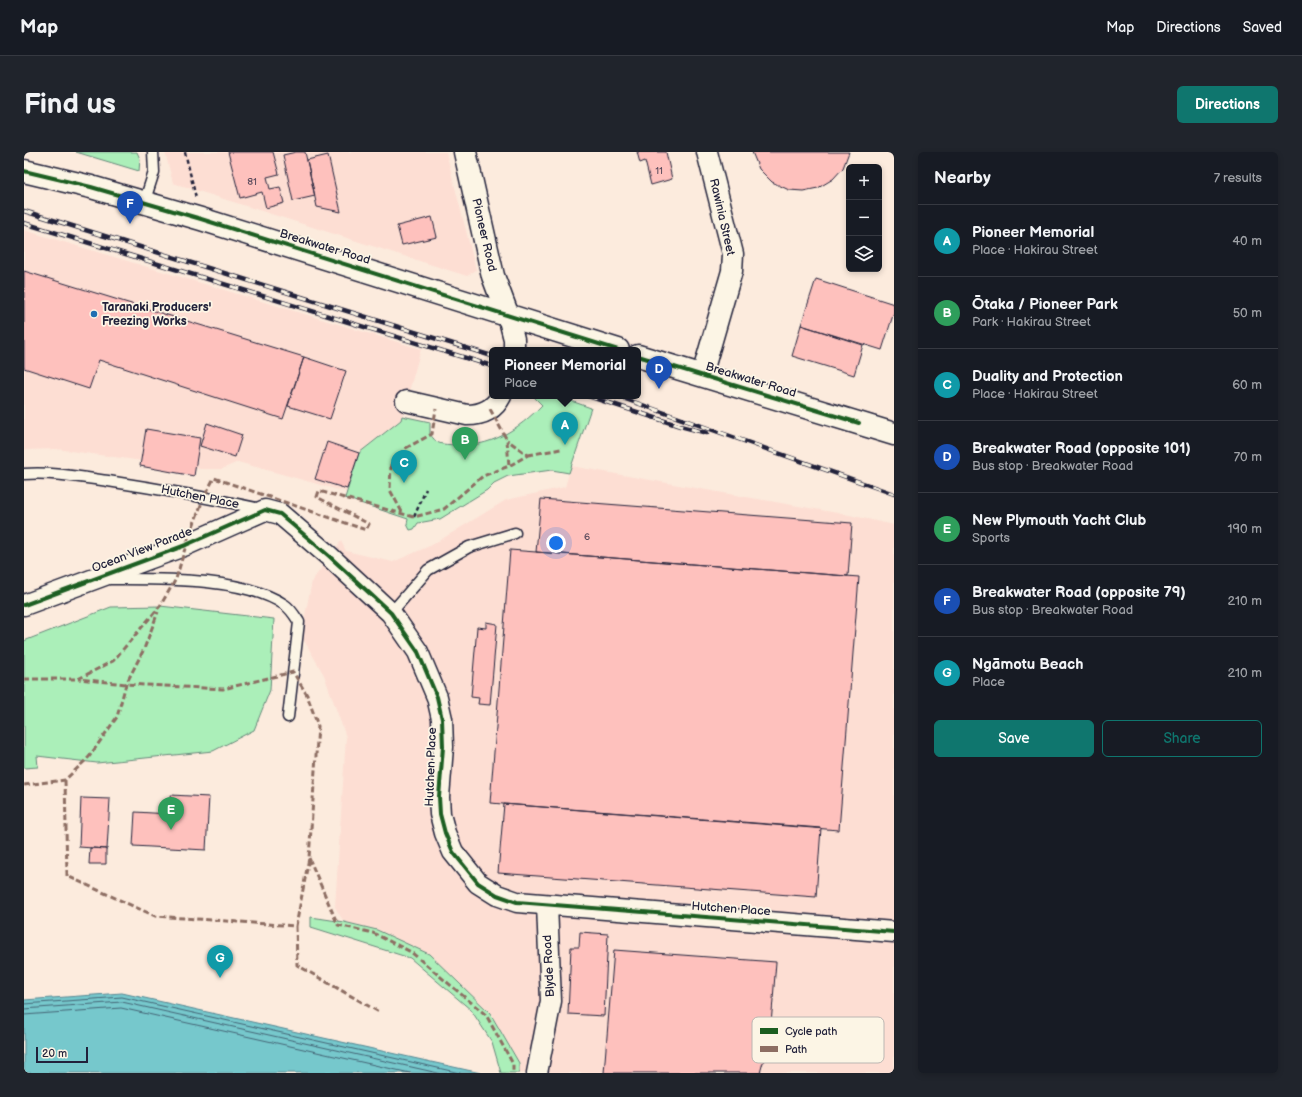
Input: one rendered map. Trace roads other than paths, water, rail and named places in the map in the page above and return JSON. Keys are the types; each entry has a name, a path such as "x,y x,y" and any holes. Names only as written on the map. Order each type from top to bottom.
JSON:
{"main road":[{"name":"Pioneer Road","path":"465,152 493,276 508,316"},
{"name":"Breakwater Road","path":"24,171 201,219 608,347"},
{"name":"Breakwater Road","path":"641,357 894,434"}],"street":[{"name":"Rawinia Street","path":"702,375 732,271 733,254 707,152"},
{"path":"508,316 514,339 514,347"},
{"path":"406,401 466,415 476,415 495,406 499,399"},
{"name":"Ocean View Parade","path":"24,605 186,545 265,510"},
{"name":"Hutchen Place","path":"265,510 280,514 329,556 390,613 418,652 437,697 442,719 443,747 440,814 453,852 478,883 497,894 518,902 894,932"},
{"name":"Blyde Road","path":"537,1073 551,1001 547,905"}],"lane":[{"path":"144,203 154,172 153,152"},
{"name":"Hutchen Place","path":"24,474 48,473 144,486 265,510"},
{"path":"390,613 428,570 469,547 515,533"},
{"path":"95,579 176,579 220,584 260,593 285,605 299,622 288,717"}],"water":[{"path":"122,993 481,1073 24,1073 24,1000"}],"railway":[{"path":"24,211 489,355"},
{"path":"24,223 489,365"},
{"path":"597,399 680,426 707,433"},
{"path":"625,399 894,494"}],"place":[{"name":"Breakwater Road (opposite 79)","path":"130,224"},
{"name":"Taranaki Producers' Freezing Works","path":"94,314"},
{"name":"Breakwater Road (opposite 101)","path":"659,389"},
{"name":"Pioneer Memorial","path":"565,445"},
{"name":"Ōtaka / Pioneer Park","path":"465,460"},
{"name":"Duality and Protection","path":"404,483"},
{"name":"New Plymouth Yacht Club","path":"171,830"},
{"name":"Ngāmotu Beach","path":"220,978"}]}
